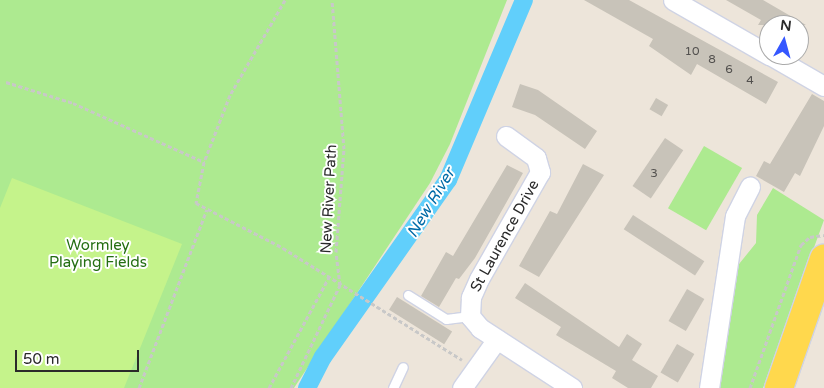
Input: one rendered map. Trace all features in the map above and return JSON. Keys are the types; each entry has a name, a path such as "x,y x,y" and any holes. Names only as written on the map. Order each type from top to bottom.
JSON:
{"main road":[{"path":"779,388 824,259"}],"street":[{"path":"673,0 759,49"},
{"path":"787,65 824,86"},
{"name":"St Laurence Drive","path":"470,316 470,296 540,172 536,158 506,136"},
{"path":"709,388 735,216 750,187"},
{"path":"470,316 497,339 572,388"},
{"path":"462,388 497,339"}],"lane":[{"path":"408,295 446,319 470,316"},
{"path":"393,388 403,367"}],"path":[{"path":"285,0 230,95 204,162 196,203 328,277 475,368"},
{"name":"New River Path","path":"332,0 344,149 336,252 340,285"},
{"path":"6,82 73,103 204,162"},
{"path":"139,388 207,208"},
{"path":"750,388 801,245 810,237 824,235"},
{"path":"269,388 328,277"},
{"path":"291,388 340,285"}],"green space":[{"path":"0,0 507,0 450,144 430,183 294,388 0,388"},
{"path":"704,146 742,168 706,230 668,208"},
{"name":"Wormley Playing Fields","path":"12,178 182,244 124,388 0,388 0,208"},
{"path":"773,188 824,220 763,388 718,388 735,269 756,243 757,215"}],"building":[{"path":"584,0 629,0 778,82 766,104 697,64 691,75 649,46 653,39"},
{"path":"726,0 763,0 789,15 759,15 759,19"},
{"path":"520,84 538,90 597,131 585,149 535,115 512,107"},
{"path":"812,94 824,101 824,126 800,176 795,173 784,192 756,176 764,161 770,164"},
{"path":"656,98 668,105 662,116 650,109"},
{"path":"665,138 683,150 651,198 633,186"},
{"path":"583,164 604,175 539,277 519,266 550,211 557,214"},
{"path":"507,165 523,173 475,258 459,279 456,278 439,307 421,296 446,252 453,256"},
{"path":"633,215 704,261 695,276 624,229"},
{"path":"525,283 619,347 627,334 642,344 632,360 658,376 651,388 628,388 612,378 616,371 556,335 561,327 515,298"},
{"path":"687,289 704,299 686,331 668,321"},
{"path":"397,297 452,331 444,344 389,310"},
{"path":"677,344 694,354 678,383 660,373"}],"waterway":[{"name":"New River","path":"307,388 323,357 448,180 524,0"}]}
